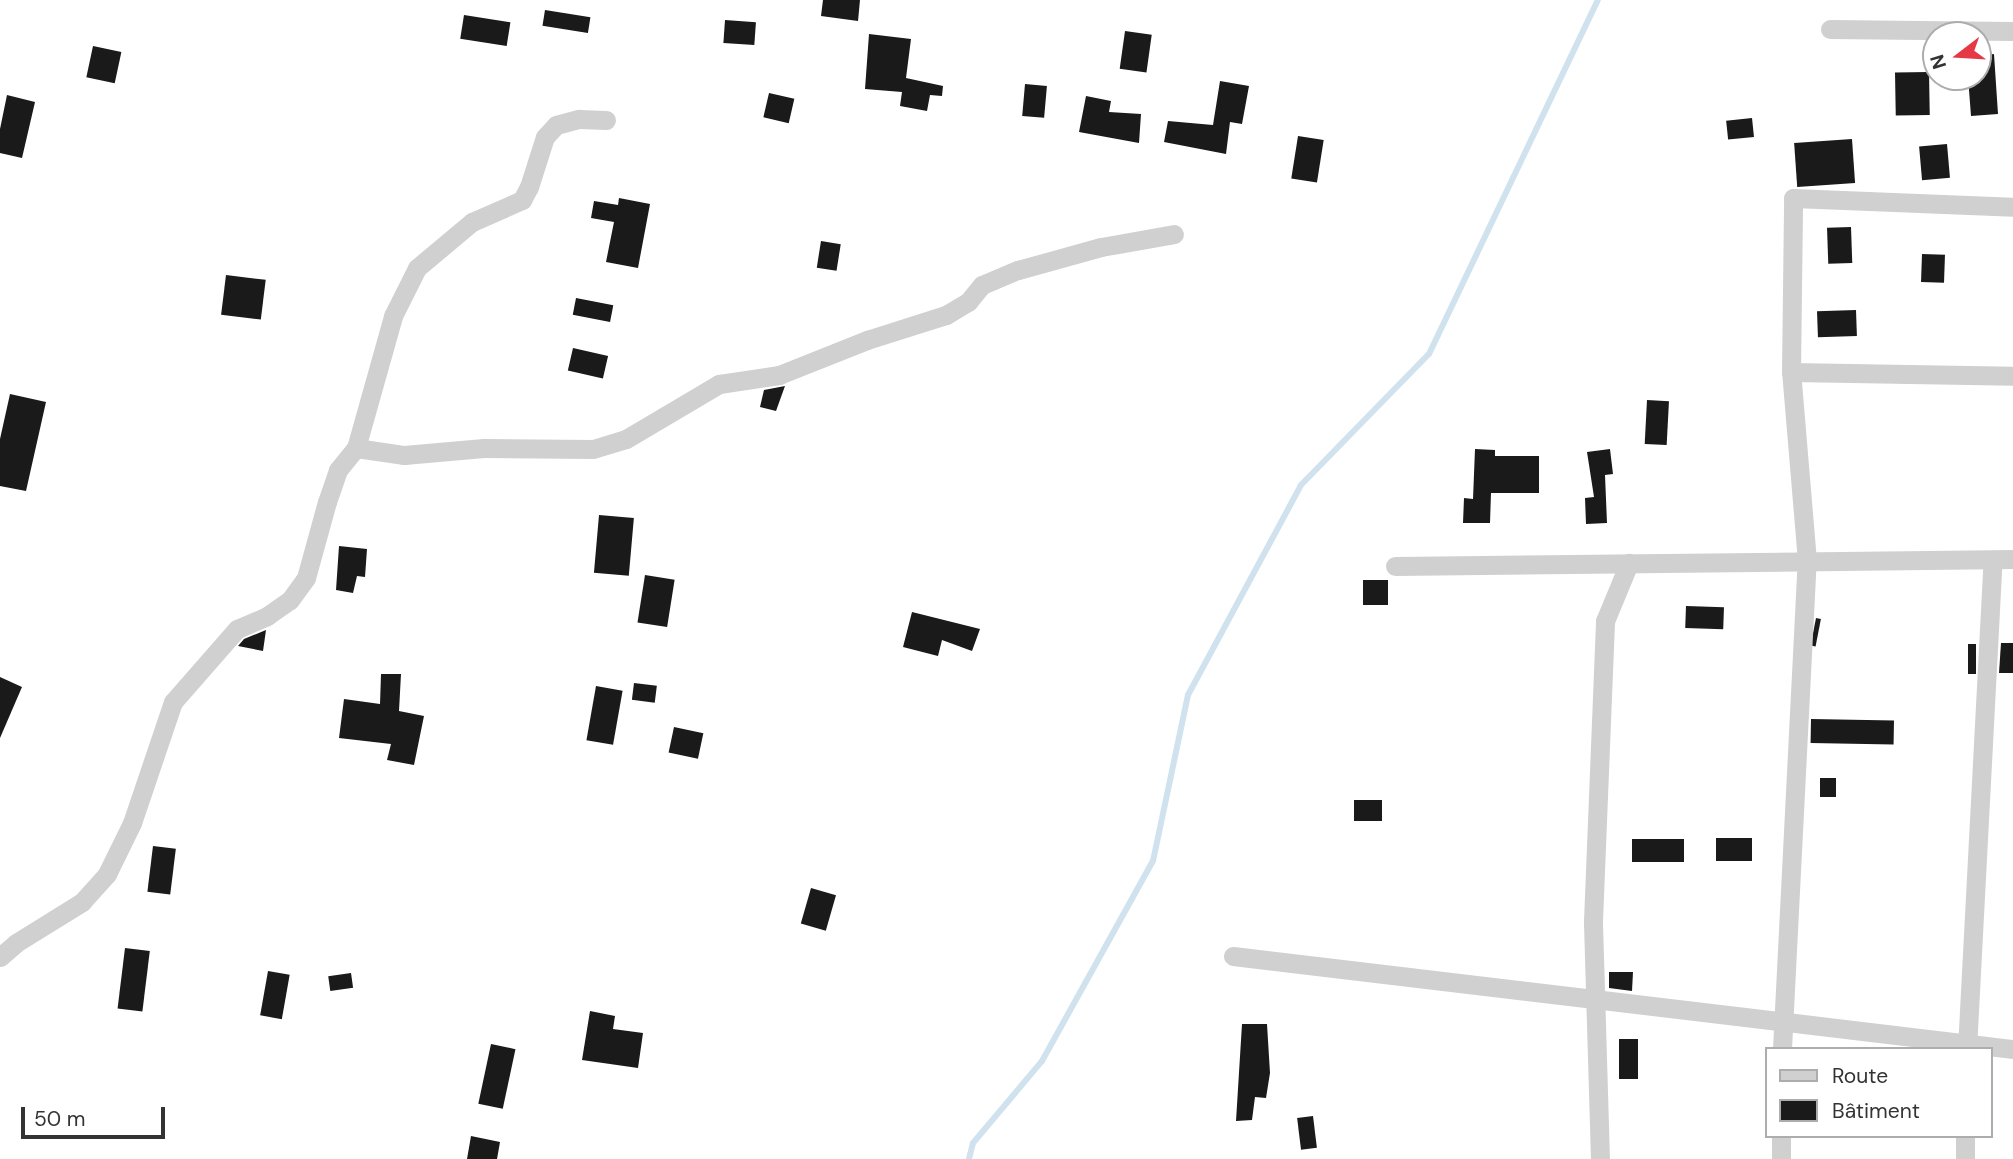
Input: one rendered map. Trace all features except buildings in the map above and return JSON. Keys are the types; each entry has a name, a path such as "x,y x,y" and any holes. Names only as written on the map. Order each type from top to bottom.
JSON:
{"street":[{"path":"1830,29 2013,31"},
{"path":"0,957 16,943 82,902 107,874 132,823 173,702 237,629 267,616 290,600 306,578 338,470 356,447 393,316 416,268 472,222 522,200 529,187 544,137 556,125 579,119 606,120"},
{"path":"1782,1047 1807,561 1791,372 1793,198 2013,208"},
{"path":"356,447 404,455 484,448 593,449 626,439 719,384 779,375 867,341 946,315 968,302 982,285 1018,270 1101,247 1174,234"},
{"path":"1791,372 2013,376"},
{"path":"1395,565 2013,559"},
{"path":"1233,957 1967,1046 1993,560"},
{"path":"1600,1159 1593,921 1605,621 1629,563"},
{"path":"1992,1048 2013,1049"},
{"path":"1781,1138 1781,1159"},
{"path":"1965,1138 1965,1159"}],"waterway":[{"path":"969,1159 973,1143 1042,1061 1153,861 1188,695 1301,485 1429,354 1598,0"}]}
